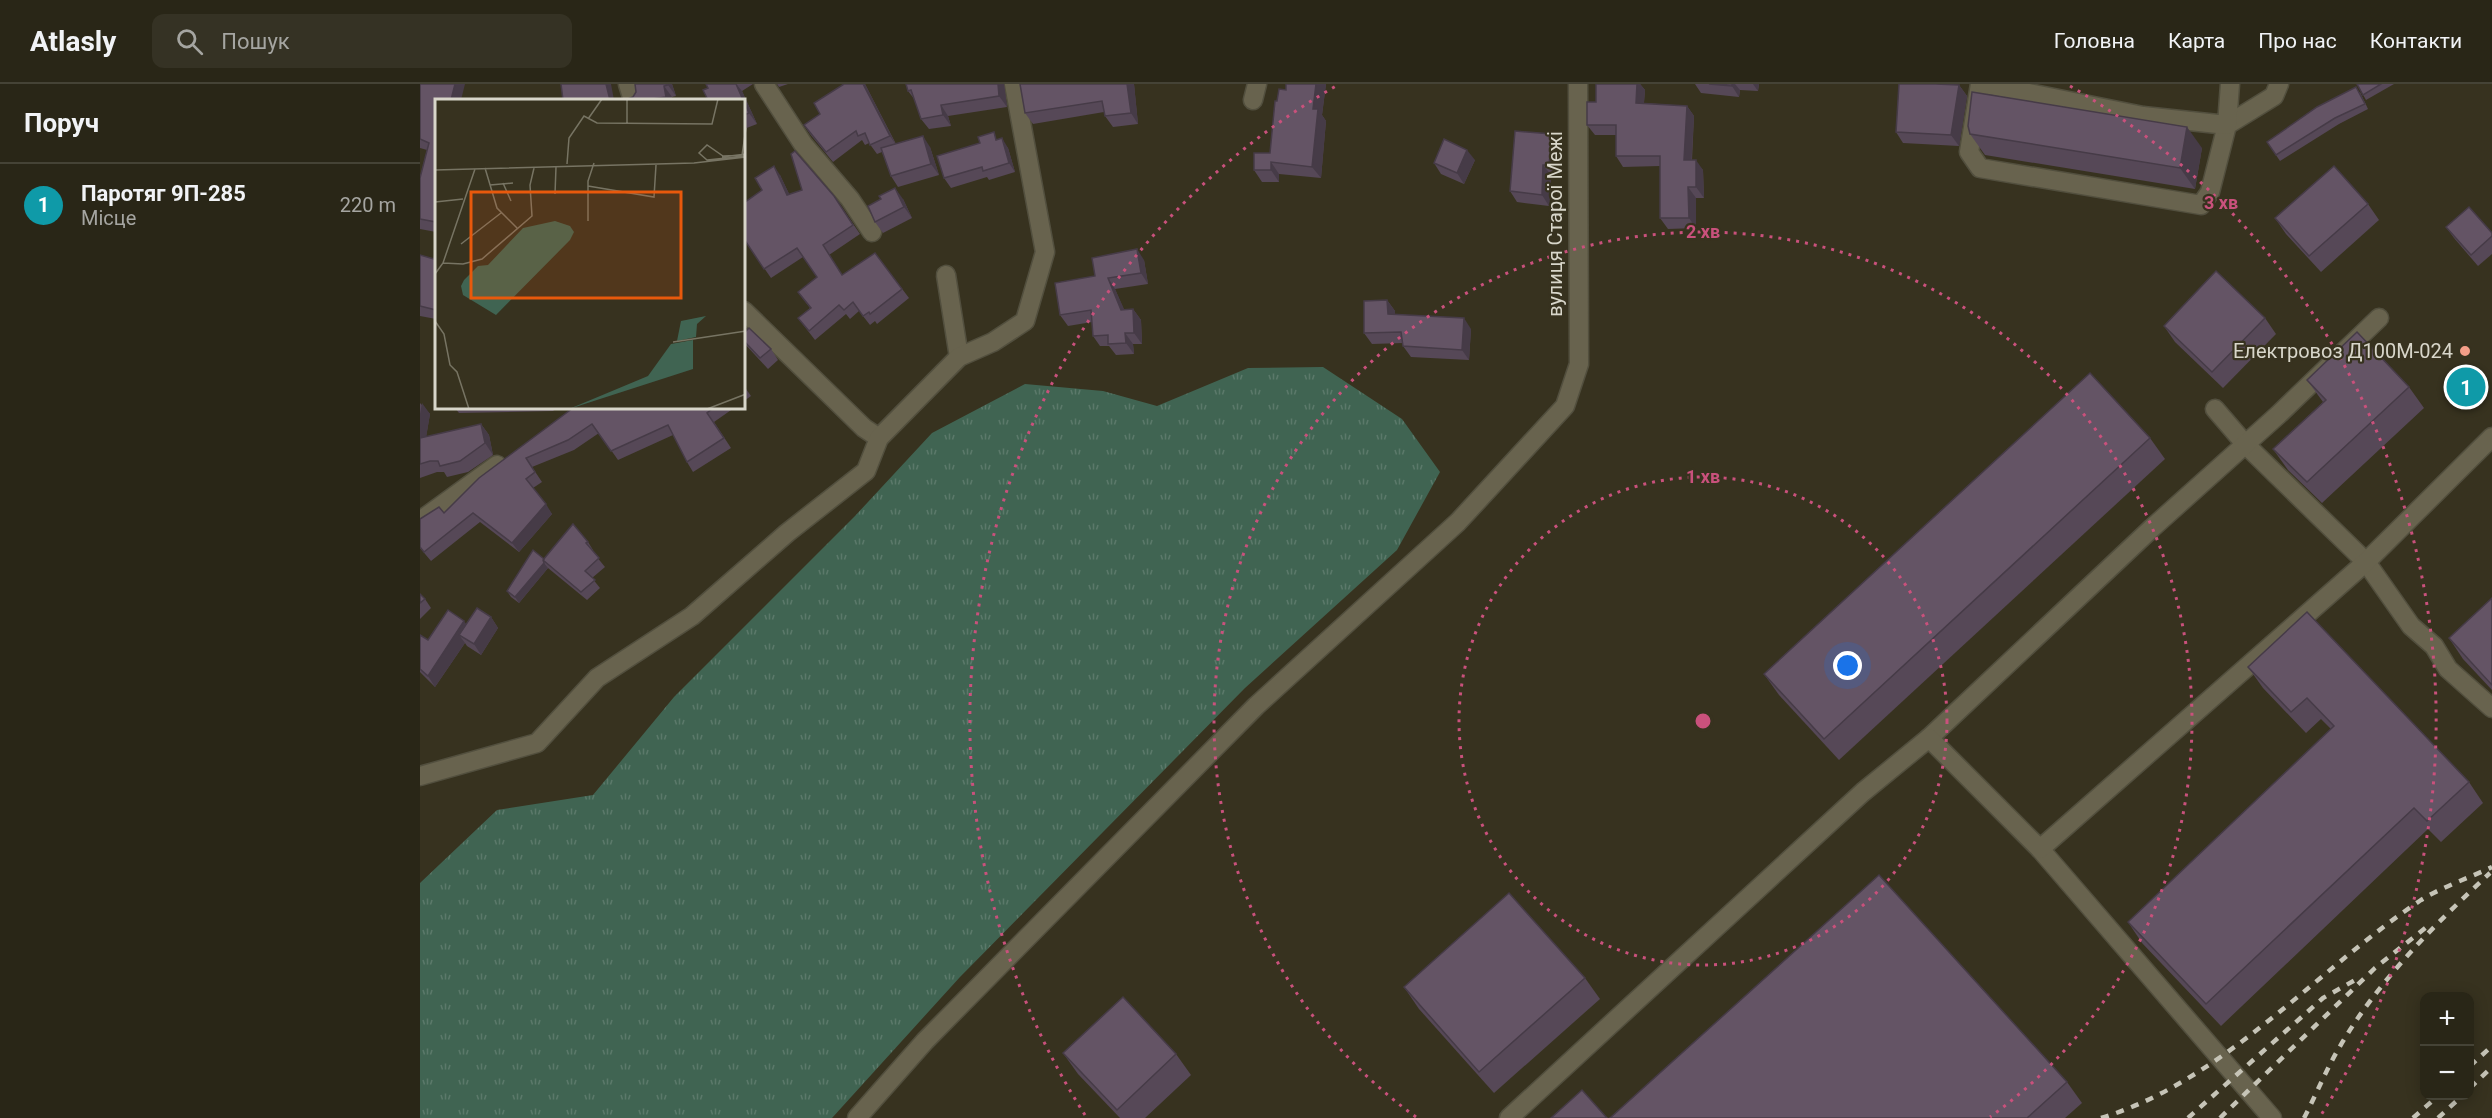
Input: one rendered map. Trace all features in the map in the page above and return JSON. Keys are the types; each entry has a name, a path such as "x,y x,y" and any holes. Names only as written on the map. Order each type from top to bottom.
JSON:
{"street":[{"path":"628,84 633,99"},
{"path":"764,84 803,144 872,232"},
{"path":"420,776 537,742 597,678 692,616 788,533 866,471 879,438 959,357 993,342 1025,321 1045,252 1014,84"},
{"name":"вулиця Старої Межі","path":"857,1118 925,1041 1256,706 1458,522 1565,406 1579,364 1578,84"},
{"path":"2230,84 2227,125 2210,192 2201,205 1980,168 1969,152 1982,84 2025,88 2143,116 2227,125 2274,96 2279,84"},
{"path":"946,275 959,357"},
{"path":"746,313 864,428 879,438"},
{"path":"1509,1118 1854,800 1929,738 2152,528 2246,445 2379,318"},
{"path":"2216,409 2246,445 2366,562 2411,626 2434,646 2448,669 2492,708"},
{"path":"2040,849 2366,562 2492,437"},
{"path":"420,521 514,452"},
{"path":"1929,738 2040,849 2272,1118"}],"green space":[{"path":"1323,367 1402,419 1440,472 1397,550 1245,688 960,977 832,1118 420,1118 420,883 497,810 593,795 674,697 855,516 932,433 1025,384 1103,391 1157,406 1248,368"}],"building":[{"path":"420,84 455,84 451,99 435,99 435,222 420,219 420,178 429,143 420,139"},
{"path":"561,84 606,84 610,99 563,99"},
{"path":"635,84 668,84 664,86 666,97 628,99 633,97 636,92"},
{"path":"706,84 736,84 743,99 708,99 703,90 708,88"},
{"path":"844,84 863,84 890,136 870,145 865,133 858,136 856,131 826,152 804,125 820,114 814,103"},
{"path":"906,84 998,84 999,96 941,105 943,115 921,119 911,90 908,91"},
{"path":"1020,84 1127,84 1131,113 1105,116 1102,101 1025,113"},
{"path":"1286,84 1316,84 1313,109 1318,109 1312,167 1271,162 1271,170 1254,170 1254,153 1270,153 1275,101 1277,101 1279,89 1286,90"},
{"path":"1596,84 1637,84 1636,103 1687,106 1684,160 1696,160 1696,187 1688,187 1689,218 1660,218 1660,156 1616,156 1616,125 1587,125 1587,102 1596,102"},
{"path":"1709,84 1732,84 1732,86"},
{"path":"1899,84 1959,85 1951,135 1896,132"},
{"path":"2357,84 2381,84 2363,95"},
{"path":"2356,87 2365,104 2335,118 2276,155 2267,142 2317,107"},
{"path":"1972,92 2187,127 2180,168 1970,134 1968,126"},
{"path":"1515,131 1552,134 1549,165 1543,165 1542,195 1510,191"},
{"path":"994,132 996,140 1002,138 1009,163 983,171 982,167 944,178 937,156 980,143 978,137"},
{"path":"923,136 931,164 891,176 881,148"},
{"path":"1444,139 1467,150 1457,173 1434,163"},
{"path":"795,151 834,196 853,225 823,245 842,275 875,253 902,289 870,314 869,312 863,316 853,302 844,310 839,305 809,331 798,318 811,308 798,292 817,277 797,248 764,269 746,242 746,202 762,190 755,178 774,166 787,195 802,190 791,154"},
{"path":"2334,166 2368,204 2309,256 2275,218"},
{"path":"895,188 904,207 875,222 868,206 881,199 879,196"},
{"path":"2469,207 2492,233 2492,236 2471,255 2446,227"},
{"path":"1137,249 1141,273 1108,278 1121,310 1133,309 1134,333 1125,333 1126,343 1108,344 1108,335 1093,336 1091,310 1060,315 1055,283 1095,276 1092,258"},
{"path":"435,254 435,310 420,306 420,255 434,259"},
{"path":"2216,271 2265,318 2212,372 2164,326"},
{"path":"1387,300 1388,314 1464,318 1462,350 1403,346 1401,332 1364,333 1364,301"},
{"path":"749,328 771,349 760,358 746,343 746,331"},
{"path":"2357,332 2409,387 2307,482 2273,449 2326,400 2307,380"},
{"path":"2090,373 2150,438 1824,739 1764,674"},
{"path":"570,410 711,410 707,413 724,438 687,462 668,425 611,451 592,424 568,440 526,458 535,472 526,479 546,504 512,543 473,513 424,552 420,547 420,519 439,507 444,513 479,478"},
{"path":"481,424 485,443 460,461 440,466 438,461 420,464 420,438"},
{"path":"573,524 599,558 585,571 595,580 581,592 543,560"},
{"path":"533,550 544,559 544,563 515,597 507,591"},
{"path":"2492,598 2492,685 2449,638"},
{"path":"477,608 491,617 474,644 459,635"},
{"path":"448,610 464,621 428,676 420,669 420,635 428,640"},
{"path":"2307,612 2469,782 2427,821 2414,808 2206,1004 2128,922 2334,726 2307,698 2291,712 2248,667"},
{"path":"1879,875 2067,1082 2027,1118 1610,1118"},
{"path":"1509,893 1585,978 1479,1072 1404,987"},
{"path":"1123,997 1176,1054 1117,1110 1063,1053"},
{"path":"1582,1090 1607,1118 1551,1118"}],"railway":[{"path":"2101,1118 2146,1101 2188,1078 2229,1051 2382,928 2421,900 2492,867"},
{"path":"2304,1118 2339,1048 2371,1000 2428,933 2490,873"},
{"path":"2220,1118 2375,968 2429,925"},
{"path":"2188,1118 2323,998 2357,979"},
{"path":"2474,1062 2492,1046"},
{"path":"2474,1084 2492,1067"},
{"path":"2413,1118 2433,1100"},
{"path":"2438,1118 2458,1100"}],"place":[{"name":"Електровоз Д100М-024","path":"2465,351"},
{"name":"Паротяг 9П-285","path":"2466,387"}]}
